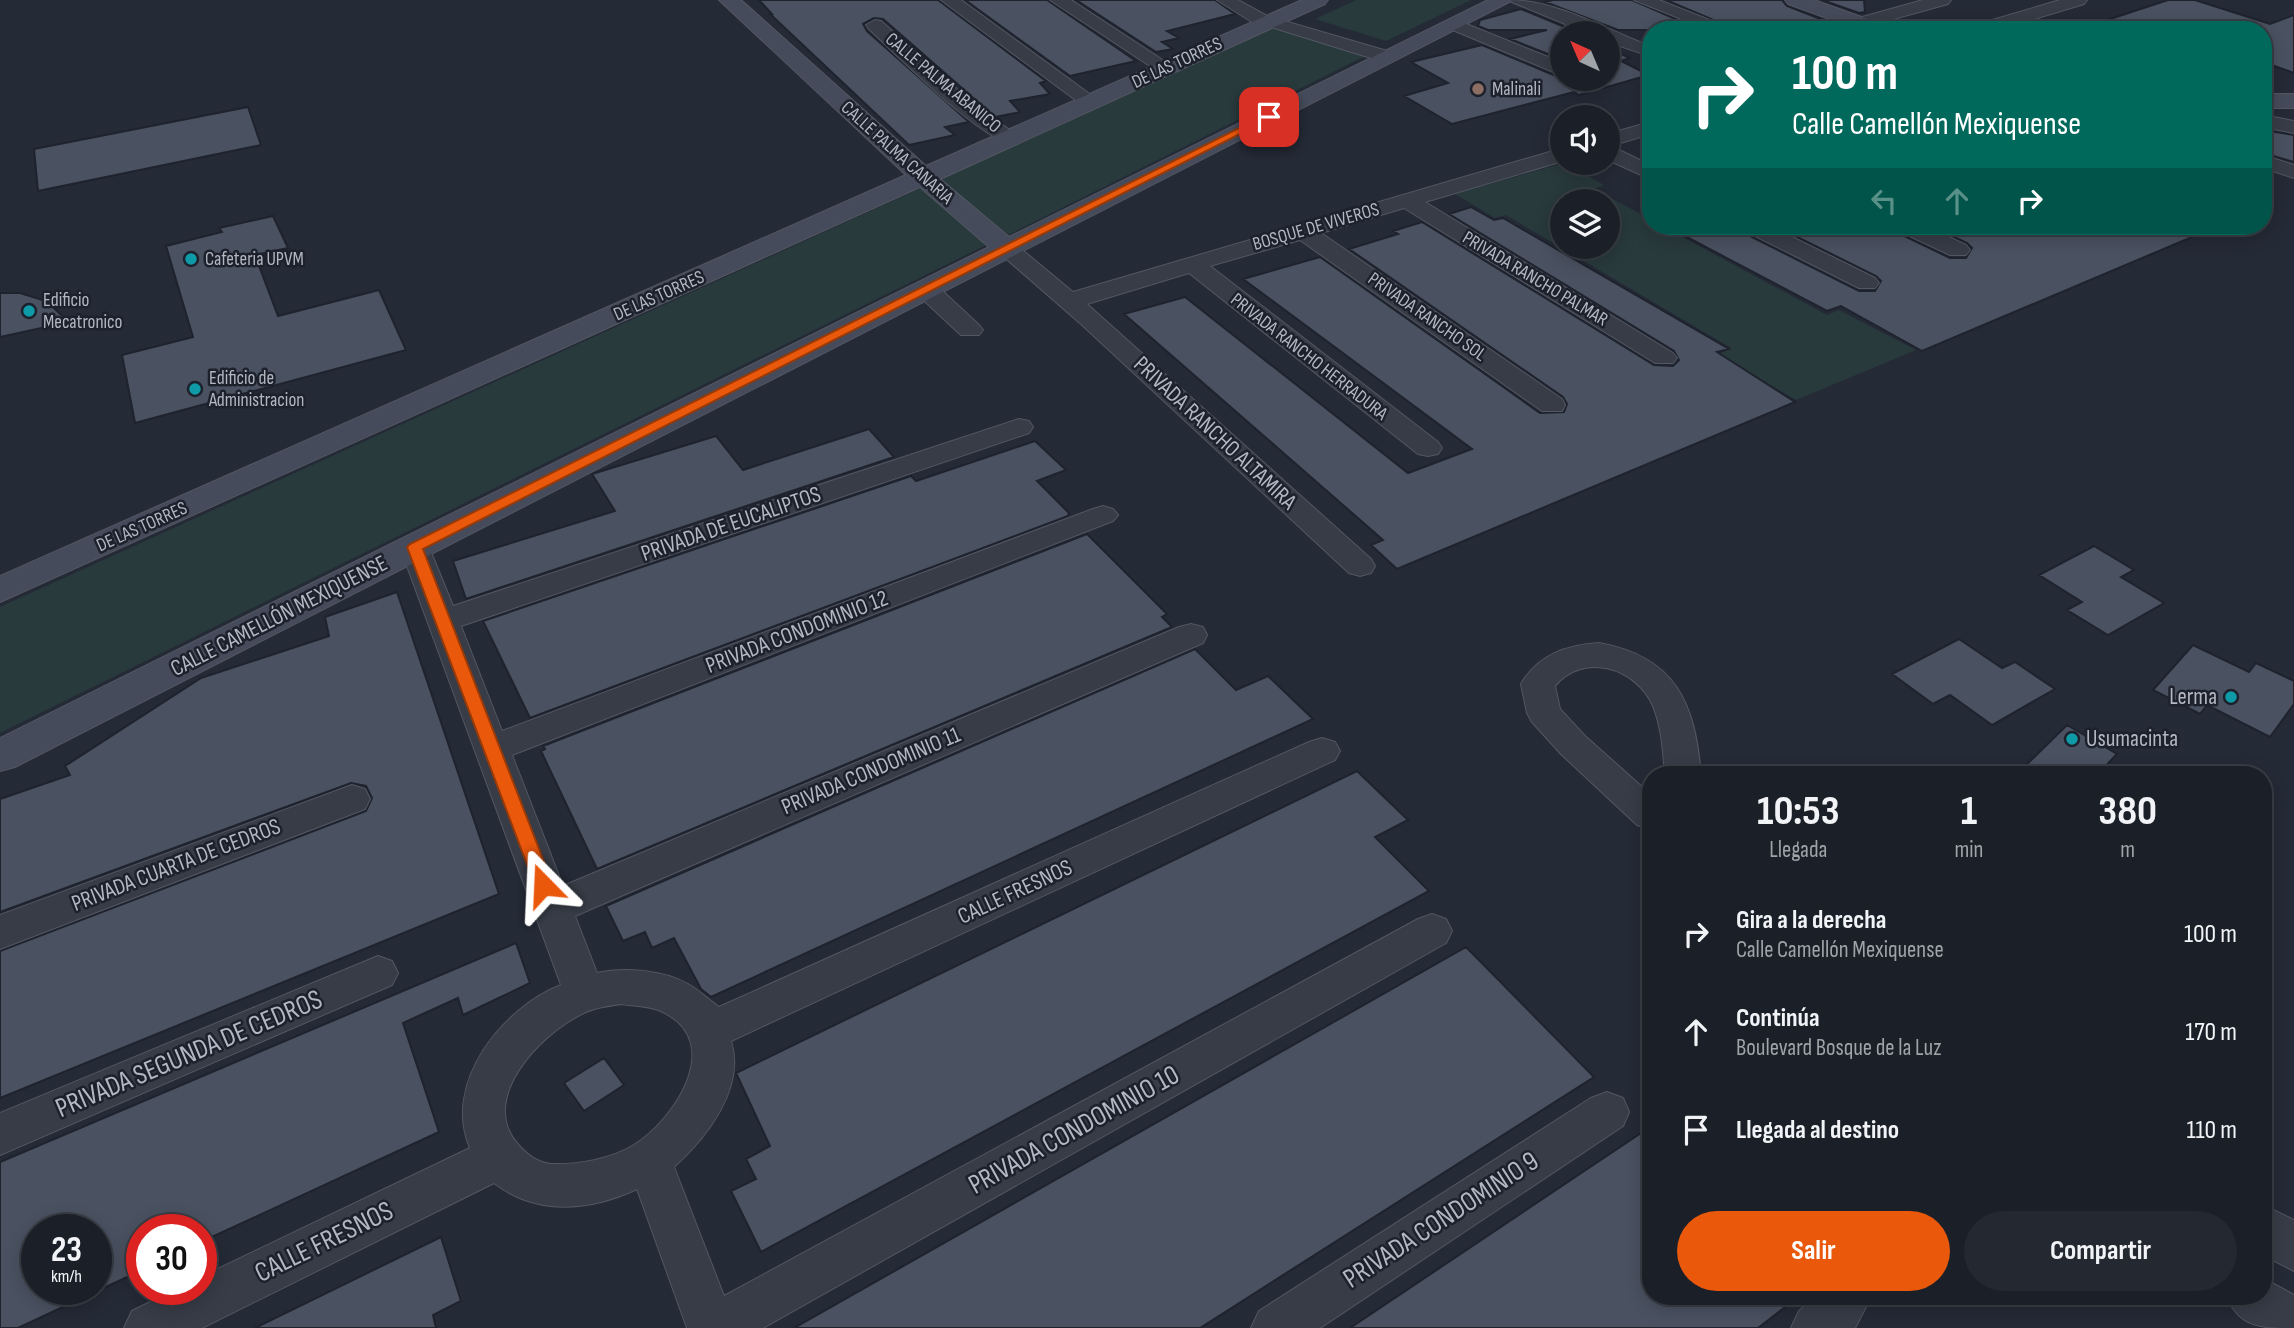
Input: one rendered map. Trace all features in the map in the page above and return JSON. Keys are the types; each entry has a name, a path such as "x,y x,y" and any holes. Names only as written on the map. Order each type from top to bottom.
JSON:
{"main road":[{"name":"CALLE PALMA CANARIA","path":"729,0 924,179 1007,249"},
{"name":"CALLE CAMELLÓN MEXIQUENSE","path":"0,756 1503,0"},
{"path":"1795,0 1856,21"},
{"name":"DE LAS TORRES","path":"0,590 1011,140 1313,1"},
{"path":"2272,101 2294,101"}],"street":[{"path":"950,0 1092,103"},
{"path":"1059,0 1166,68"},
{"path":"1226,0 1268,22 1387,57"},
{"path":"1516,0 1571,21"},
{"path":"1643,0 1701,21"},
{"path":"1884,21 1942,0"},
{"path":"2008,21 2078,0"},
{"path":"1454,24 1550,65"},
{"name":"CALLE PALMA ABANICO","path":"875,25 970,111 1011,140"},
{"path":"1620,41 1642,49"},
{"path":"2272,123 2294,127"},
{"path":"1620,137 1642,130"},
{"name":"BOSQUE DE VIVEROS","path":"1069,302 1301,230 1550,158"},
{"path":"1620,158 1642,169"},
{"path":"2272,164 2294,172"},
{"name":"PRIVADA RANCHO PALMAR","path":"1406,200 1664,358"},
{"name":"PRIVADA RANCHO SOL","path":"1301,230 1552,405"},
{"path":"1771,235 1867,283"},
{"path":"1926,235 1958,250"},
{"name":"CALLE PALMA CANARIA","path":"1007,249 1069,302"},
{"name":"PRIVADA RANCHO HERRADURA","path":"1192,264 1428,448"},
{"path":"927,290 970,330"},
{"name":"PRIVADA RANCHO ALTAMIRA","path":"1069,302 1360,566"},
{"name":"PRIVADA DE EUCALIPTOS","path":"443,621 1019,427"},
{"name":"PRIVADA CONDOMINIO 12","path":"492,749 1103,516"},
{"path":"415,547 585,995"},
{"name":"PRIVADA CONDOMINIO 11","path":"552,908 1191,635"},
{"path":"1642,808 1573,745 1544,713 1538,684 1554,667 1584,656 1616,656 1644,669 1665,694 1677,724 1682,766"},
{"name":"CALLE FRESNOS","path":"708,1032 1322,751"},
{"name":"PRIVADA CUARTA DE CEDROS","path":"0,932 352,799"},
{"name":"PRIVADA CONDOMINIO 10","path":"714,1328 1432,931"},
{"name":"PRIVADA SEGUNDA DE CEDROS","path":"0,1134 378,973"},
{"path":"621,986 647,987 670,993 689,1005 703,1020 708,1032 714,1062 710,1086 699,1111 683,1133 649,1161 607,1181 578,1186 550,1186 526,1179 507,1166 500,1157 486,1128 485,1105 496,1070 520,1036 541,1017 585,995 621,986"},
{"name":"PRIVADA CONDOMINIO 9","path":"1276,1328 1607,1112"},
{"name":"CALLE FRESNOS","path":"149,1328 500,1157"},
{"path":"649,1161 714,1328"},
{"path":"2272,1234 2294,1247"},
{"path":"2265,1305 2294,1322"}],"shaded area":[{"path":"1356,0 1471,0 1386,41 1315,19"},
{"path":"1277,27 1365,54 1006,236 941,179"},
{"path":"1550,167 1550,175 1586,175 1604,185 1594,189 1550,189 1550,241 1506,215 1495,218 1455,194"},
{"path":"919,189 925,189 988,244 0,733 0,607"},
{"path":"1620,203 1642,215 1642,235 1679,235 1827,315 1839,310 1916,350 1796,400 1719,354 1731,348 1580,259 1620,259"}],"building":[{"path":"759,0 938,0 1046,81 1040,83 1050,94 1010,101 1020,112 995,117 883,19 874,18 863,24 867,31 969,122 945,127 955,135 909,145 770,14"},
{"path":"965,0 1047,0 1136,61 1070,76"},
{"path":"1076,0 1215,0 1235,14 1167,31 1179,38 1162,42 1173,49 1156,52"},
{"path":"1632,0 1680,21 1642,21 1642,30 1620,30 1620,21 1595,21 1545,2"},
{"path":"1666,0 1782,0 1787,6 1826,21 1716,21"},
{"path":"1822,0 1864,0 1865,12 1859,13"},
{"path":"2168,0 2195,0 2261,21 2104,21"},
{"path":"1521,9 1550,21 1550,55 1510,39 1547,30 1488,30 1478,26 1480,20"},
{"path":"2294,15 2294,73 2272,65 2272,23"},
{"name":"Malinali","path":"1482,45 1550,74 1550,91 1593,91 1579,95 1574,92 1452,124 1404,96 1448,83 1411,62"},
{"name":"Malinali","path":"1620,53 1630,58 1621,61 1642,72 1642,77 1620,83"},
{"path":"248,107 261,145 38,191 34,149"},
{"path":"2272,131 2294,135 2294,162 2272,156"},
{"path":"1471,207 1494,220 1503,218 1550,245 1550,259 1574,259 1729,349 1717,352 1795,402 1397,569 1371,545 1383,540 1124,314 1185,297 1408,473 1472,449 1243,279 1320,257 1540,413 1564,412 1567,404 1563,397 1349,249 1398,234 1393,231 1422,222 1654,365 1673,366 1679,360 1674,351 1449,214"},
{"name":"Edificio de Administracion","path":"273,216 288,248 255,255 278,316 379,290 406,350 135,423 122,355 193,337 166,246 222,232 219,228"},
{"path":"1683,235 1748,235 1859,291 1875,291 1881,281 1876,276 1793,235 1902,235 1950,258 1966,258 1972,248 1950,235 2197,235 1922,351 1841,306 1827,311"},
{"name":"Edificio Mecatronico","path":"0,293 20,293 46,301 69,322 0,337"},
{"path":"869,429 894,457 466,599 453,561 615,511 592,474 716,436 743,470"},
{"path":"1035,441 1066,470 1037,481 1069,513 1068,516 530,718 483,621 911,476 916,481"},
{"path":"1087,534 1167,614 1162,617 1172,627 597,869 541,751 545,749 543,746"},
{"path":"2094,546 2134,570 2121,577 2164,603 2108,635 2067,610 2082,602 2039,575"},
{"path":"397,592 499,894 0,1098 0,951 366,811 372,798 366,786 351,783 0,912 0,799 70,775 65,766 201,678 329,636 325,617"},
{"path":"1959,639 2002,668 2015,662 2055,689 1992,725 1950,695 1933,704 1892,674"},
{"name":"Lerma","path":"2193,645 2249,672 2256,663 2294,681 2294,704 2270,737 2207,705 2200,714 2153,690"},
{"path":"1195,649 1236,690 1268,676 1313,719 711,997 701,989 674,938 652,948 645,932 623,941 606,906"},
{"name":"Usumacinta","path":"2067,725 2117,754 2106,766 2025,766"},
{"path":"1357,771 1408,820 1375,837 1429,891 761,1252 731,1191 756,1179 746,1159 770,1146 736,1073"},
{"path":"516,943 530,983 463,1015 458,998 403,1023 439,1132 217,1235 217,1214 126,1214 126,1277 112,1284 112,1214 21,1214 21,1305 67,1305 18,1328 0,1328 0,1162"},
{"path":"1466,947 1594,1077 1200,1328 794,1328"},
{"path":"604,1058 624,1085 584,1111 564,1083"},
{"path":"1642,1132 1642,1305 1788,1305 1758,1328 1350,1328"},
{"path":"441,1237 461,1301 433,1315 436,1328 255,1328"}],"place":[{"name":"Malinali","path":"1478,89"},
{"name":"Cafeteria UPVM","path":"191,259"},
{"name":"Edificio Mecatronico","path":"29,311"},
{"name":"Edificio de Administracion","path":"195,389"},
{"name":"Lerma","path":"2231,697"},
{"name":"Usumacinta","path":"2072,739"}],"route":[{"path":"543,885 415,547 1269,117"}]}
